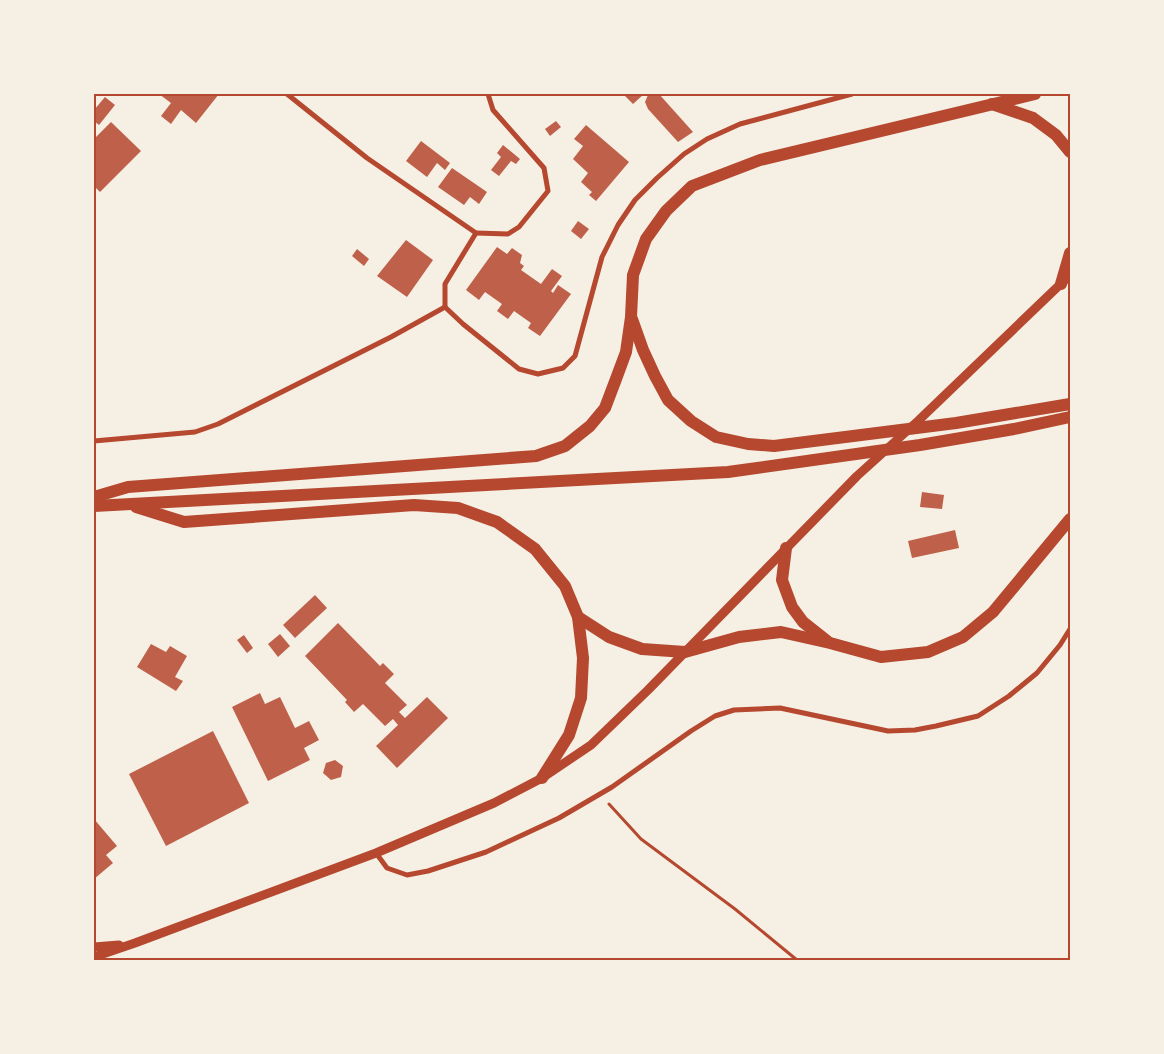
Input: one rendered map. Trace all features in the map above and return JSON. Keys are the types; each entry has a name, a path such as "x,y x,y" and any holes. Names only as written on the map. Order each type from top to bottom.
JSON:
{"main road":[{"path":"94,497 128,487 536,456 565,446 590,426 604,408 626,352 631,317 633,275 646,239 666,210 692,186 760,160 1036,94"},
{"path":"992,104 1033,118 1056,135 1070,152"},
{"path":"1060,284 1070,253"},
{"path":"631,317 643,350 668,400 691,421 716,436 748,444 774,446 793,444 956,423 1070,404"},
{"path":"94,506 728,472 920,445 1014,429 1070,417"},
{"path":"126,505 184,522 414,506 458,508 497,522 535,549 565,586 578,617 583,658 581,698 569,735 542,778"},
{"path":"578,617 610,637 642,649 686,652 739,637 781,632 881,657 928,652 963,637 993,612 1070,519"},
{"path":"786,548 782,580 792,607 803,622 830,643"}],"street":[{"path":"287,94 367,158 476,233 508,234 519,227 548,191 544,168 493,110 488,94"},
{"path":"476,233 445,284 445,307 463,324 520,369 538,374 563,368 575,356 602,257 618,225 635,200 657,178 684,154 707,139 740,124 852,94"},
{"path":"94,957 376,853 494,803 542,778 591,745 686,652 857,476 919,420 1070,275"},
{"path":"94,441 194,432 218,424 392,337 445,307"},
{"path":"376,853 387,868 406,875 428,871 486,852 559,818 600,794 715,716 734,710 780,708 888,731 929,728 978,716 1009,696 1037,673 1060,645 1070,629"},
{"path":"94,947 134,943"}],"path":[{"path":"600,794 641,839 735,910 797,960"}],"building":[{"path":"159,94 219,94 196,123 181,110 171,124 161,116 171,103"},
{"path":"623,94 644,94 633,104"},
{"path":"659,94 693,132 678,142 648,109 645,102 648,95"},
{"path":"105,97 115,105 99,125 94,121 94,110"},
{"path":"556,121 561,127 550,136 545,129"},
{"path":"111,122 141,151 100,192 94,186 94,139"},
{"path":"586,125 629,162 596,201 589,195 592,192 581,182 588,173 573,159 583,146 574,139"},
{"path":"421,141 450,163 445,170 437,163 427,177 406,161"},
{"path":"503,145 520,159 516,164 511,161 499,176 491,170 501,157 497,153"},
{"path":"452,168 487,192 479,204 470,197 464,205 438,187"},
{"path":"578,221 589,229 581,239 571,231"},
{"path":"406,240 433,260 407,297 377,276"},
{"path":"497,247 507,254 512,248 522,255 520,263 524,266 521,270 541,284 552,269 562,276 551,291 553,293 558,285 571,294 540,336 528,328 531,323 514,311 508,319 497,311 502,304 485,292 479,300 466,290"},
{"path":"357,249 369,259 364,266 352,256"},
{"path":"922,492 944,495 942,509 920,507"},
{"path":"955,530 959,548 912,558 908,541"},
{"path":"315,595 327,608 295,638 283,625"},
{"path":"338,623 380,666 383,663 394,674 385,683 407,705 399,712 405,718 427,697 448,718 397,768 376,746 398,725 393,719 385,726 363,704 354,712 345,702 347,700 305,656"},
{"path":"280,634 290,646 278,657 268,644"},
{"path":"244,635 253,648 247,653 237,640"},
{"path":"151,644 166,652 170,646 187,656 175,677 183,681 176,691 137,667"},
{"path":"260,693 265,704 280,697 295,728 309,721 319,740 304,748 310,760 268,781 232,707"},
{"path":"213,731 249,803 166,846 129,774"},
{"path":"335,760 343,766 341,777 331,780 323,773 326,763"},
{"path":"94,819 117,846 106,855 113,863 94,879"}]}
